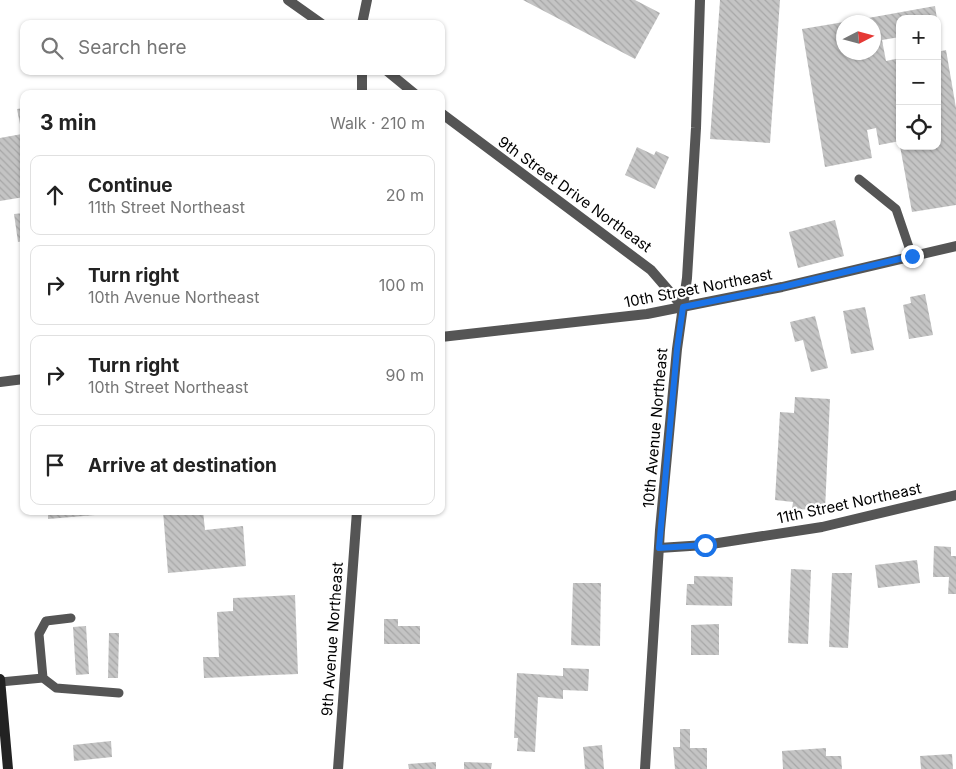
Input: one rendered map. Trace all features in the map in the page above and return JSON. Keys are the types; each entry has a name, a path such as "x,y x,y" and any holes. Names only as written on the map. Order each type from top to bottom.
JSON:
{"main road":[{"path":"0,680 8,769"}],"street":[{"path":"288,0 316,20"},
{"path":"363,20 368,0"},
{"name":"10th Avenue Northeast","path":"644,769 659,548 677,349 687,278 696,128 700,0"},
{"path":"362,75 362,90"},
{"path":"392,75 410,90"},
{"name":"9th Street Drive Northeast","path":"445,117 652,270 683,307"},
{"name":"10th Street Northeast","path":"445,337 599,321 683,307 782,287 956,246"},
{"path":"0,382 20,379"},
{"name":"11th Street Northeast","path":"659,548 705,545 822,528 956,495"},
{"name":"9th Avenue Northeast","path":"338,769 357,515"}],"lane":[{"path":"859,179 896,209 912,256"},
{"path":"43,678 40,634 46,620 71,618"},
{"path":"0,680 43,678 56,688 119,693"}],"building":[{"path":"523,0 635,0 660,13 635,59"},
{"path":"720,0 780,0 770,143 710,139"},
{"path":"935,6 936,15 896,15 896,38 882,40 886,61 896,59 896,142 879,145 876,128 867,130 872,158 825,167 802,29 836,23 836,60 881,60 881,16"},
{"path":"946,50 956,108 956,205 912,212 901,150 941,150 941,51"},
{"path":"17,109 20,109 20,124"},
{"path":"20,134 20,198 0,201 0,138"},
{"path":"637,147 654,155 656,151 669,157 655,189 625,175"},
{"path":"20,213 20,242 18,242 14,214"},
{"path":"835,220 844,256 798,268 789,232"},
{"path":"925,294 933,335 909,339 903,305 911,303 910,297"},
{"path":"865,307 874,350 851,354 843,311"},
{"path":"815,316 828,368 811,372 803,340 795,342 790,322"},
{"path":"795,397 830,399 825,510 792,509 793,502 775,500 780,412 794,413"},
{"path":"48,515 95,515 48,519"},
{"path":"163,515 203,515 205,530 243,526 246,566 168,573"},
{"path":"934,546 951,547 951,556 956,556 956,594 948,594 949,577 933,577"},
{"path":"917,560 920,583 878,588 875,565"},
{"path":"791,569 811,570 808,644 788,643"},
{"path":"832,573 852,573 848,648 829,647"},
{"path":"694,576 733,577 732,606 686,605 687,584 694,584"},
{"path":"573,583 601,583 600,646 571,645"},
{"path":"295,595 298,674 204,678 203,657 219,657 217,612 233,611 233,598"},
{"path":"384,619 398,619 398,626 420,626 420,644 384,644"},
{"path":"719,624 719,655 691,655 691,625"},
{"path":"86,626 89,674 76,675 73,627"},
{"path":"109,633 119,633 118,678 108,678"},
{"path":"563,668 589,669 588,691 563,690 563,699 538,697 535,752 517,751 518,738 514,738 517,673 563,676"},
{"path":"680,729 690,729 690,748 707,748 707,769 675,769 673,747 680,747"},
{"path":"111,741 112,757 74,761 73,745"},
{"path":"602,745 604,769 585,769 583,747"},
{"path":"826,748 826,756 841,756 842,769 783,769 782,751"},
{"path":"952,754 953,769 921,769 920,756"},
{"path":"436,762 436,769 409,769 408,764"},
{"path":"464,762 492,763 491,769 464,769"}],"route":[{"path":"705,545 659,548 677,349 683,307 782,287 912,256"}]}
